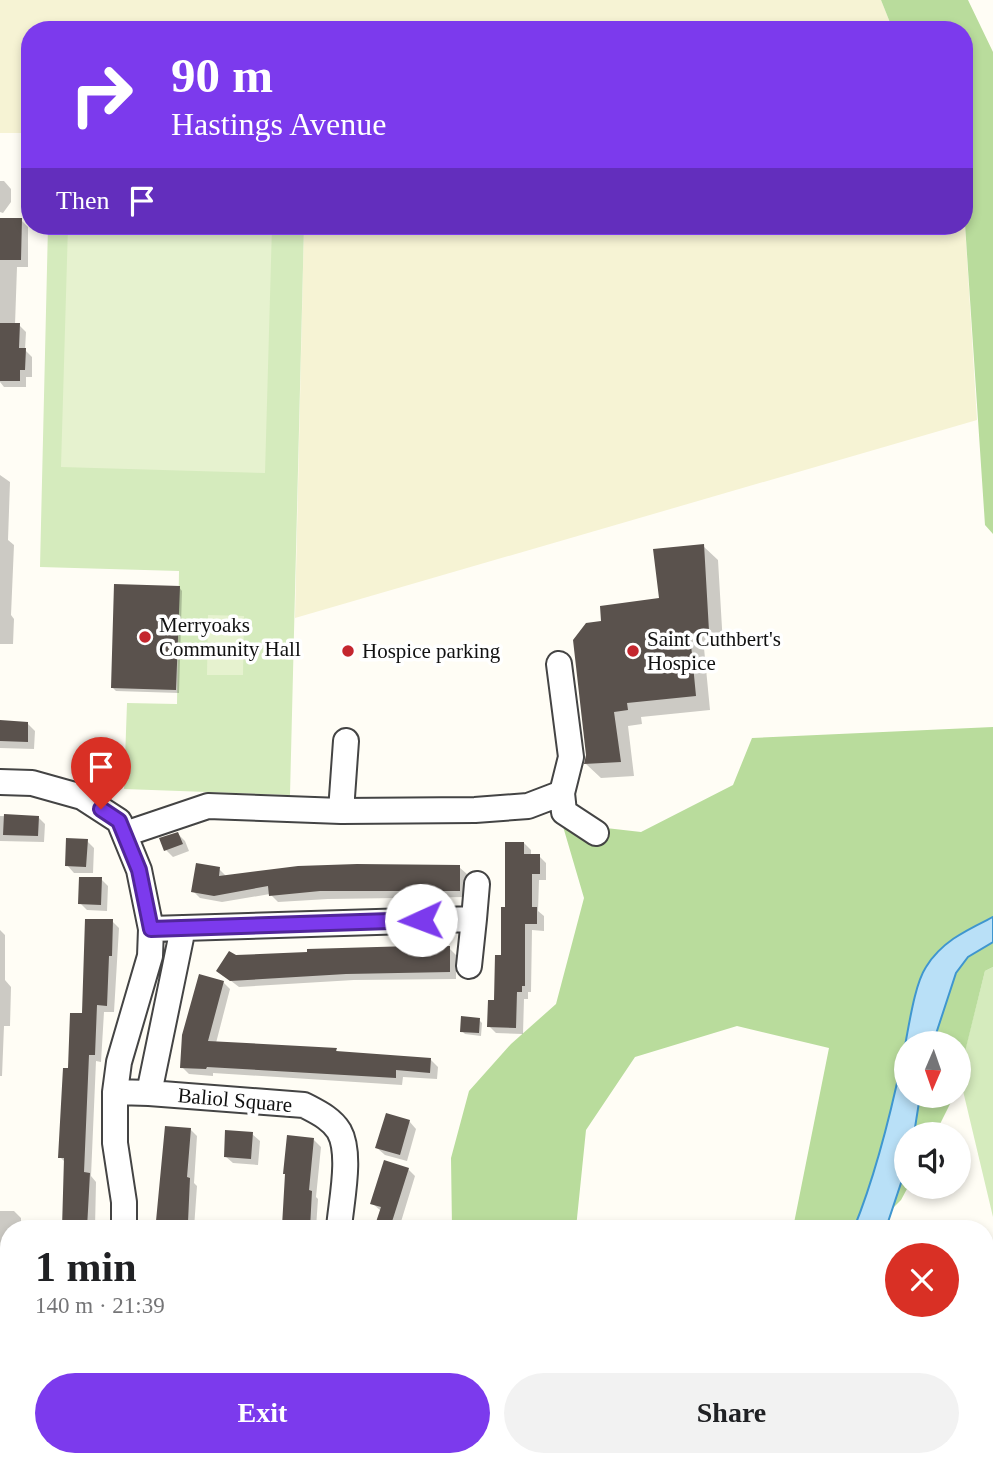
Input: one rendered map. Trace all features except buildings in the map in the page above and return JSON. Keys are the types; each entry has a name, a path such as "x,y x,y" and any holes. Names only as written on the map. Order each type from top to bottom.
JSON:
{"street":[{"path":"559,664 571,757 562,793 564,812 596,833"},
{"path":"341,811 346,741"},
{"path":"0,782 33,783 82,797 119,821 139,870 151,929 150,956 119,1062 115,1093 115,1143 124,1220"},
{"path":"125,834 208,806 341,811 475,810 528,806 562,793"},
{"path":"469,966 477,884"},
{"path":"151,929 474,919"},
{"path":"149,1093 183,928"},
{"name":"Baliol Square","path":"115,1093 149,1093 304,1105 326,1117 338,1130 346,1149 340,1220"}],"shaded area":[{"path":"0,0 881,0 889,21 21,21 21,133 0,133"},
{"path":"304,235 966,235 977,420 295,618"}],"green space":[{"path":"881,0 968,0 993,52 993,534 985,525 966,235 973,235 973,21 889,21"},
{"path":"48,235 304,235 290,795 124,789 127,703 177,704 179,571 40,567"},
{"path":"68,235 272,235 265,473 61,467"},
{"path":"208,615 244,616 243,675 207,675"},
{"path":"993,727 993,967 985,971 970,1031 894,1031 894,1108 948,1108 941,1122 894,1122 894,1199 901,1200 881,1220 795,1220 829,1048 737,1026 635,1057 586,1130 577,1220 452,1220 451,1158 469,1091 511,1044 556,1004 584,898 562,823 641,832 733,785 752,738"},
{"path":"993,967 993,1217 967,1108 971,1108 970,1031 985,971"}],"water":[{"path":"993,917 993,942 968,957 956,973 937,1031 907,1031 921,976 932,958 947,943"},
{"path":"894,1094 894,1108 918,1108 916,1122 894,1122 896,1199 889,1220 857,1220 869,1187"}],"place":[{"name":"Merryoaks Community Hall","path":"145,637"},
{"name":"Hospice parking","path":"348,651"},
{"name":"Saint Cuthbert's Hospice","path":"633,651"}],"route":[{"path":"101,809 119,821 139,870 151,929 421,920"}]}
